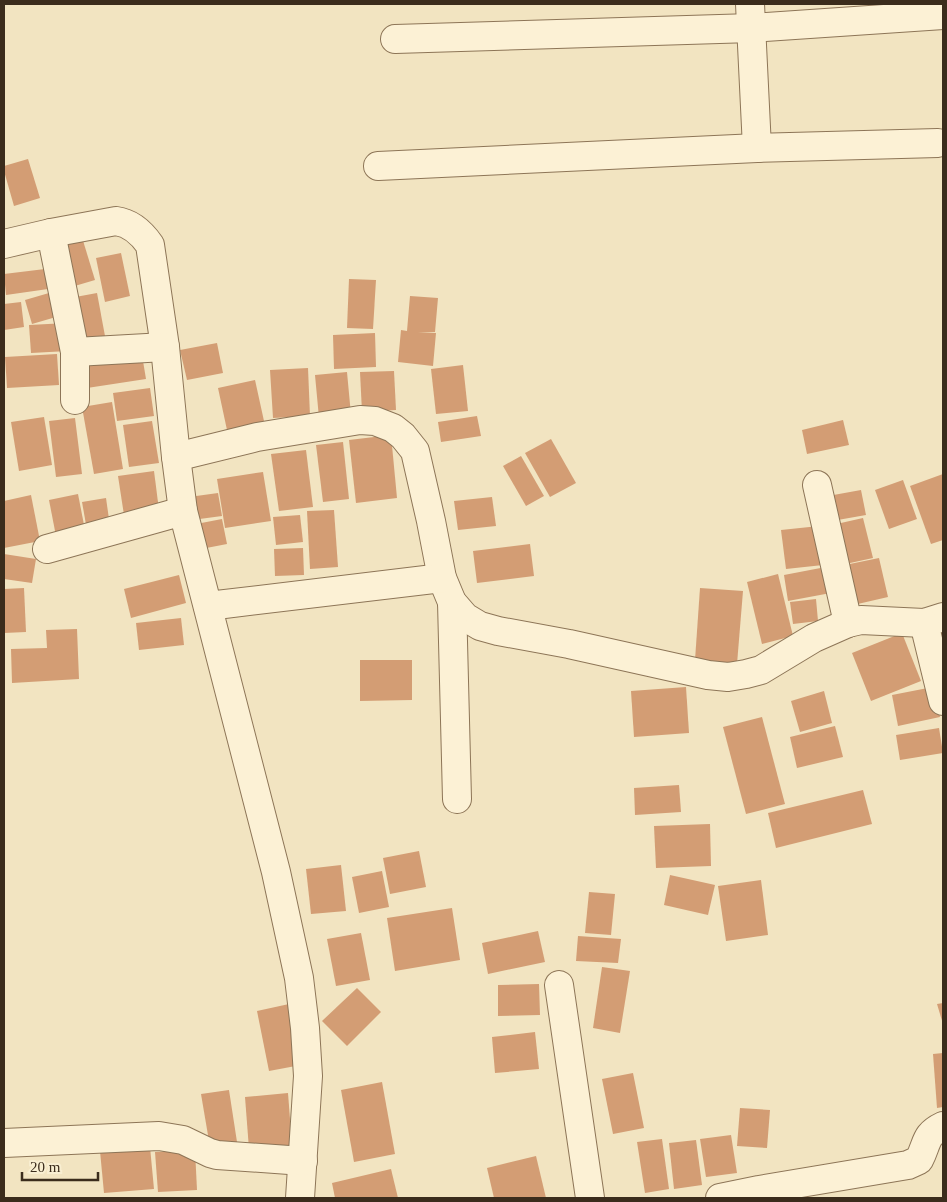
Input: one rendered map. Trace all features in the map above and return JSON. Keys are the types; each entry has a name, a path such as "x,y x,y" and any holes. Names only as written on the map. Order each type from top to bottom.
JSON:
{"street":[{"path":"395,39 751,16 943,15"},
{"path":"751,16 757,148"},
{"path":"378,166 757,148 938,143"},
{"path":"4,244 51,232 116,221 126,222 136,228 150,244 165,347 183,511 276,872 300,978 308,1076 300,1198"},
{"path":"51,232 75,352 75,400"},
{"path":"75,352 165,347"},
{"path":"176,457 257,437 360,420 376,421 393,428 416,451 447,590 458,799"},
{"path":"817,485 848,623"},
{"path":"47,549 183,511"},
{"path":"208,606 447,590"},
{"path":"447,590 464,617 480,626 708,675 728,677 761,670 814,638 848,623 861,620 934,620 943,702"},
{"path":"559,985 590,1198"},
{"path":"720,1198 908,1165 919,1160 926,1140 933,1131 943,1126"},
{"path":"4,1143 159,1136 183,1140 210,1153 303,1161"}],"building":[{"path":"28,159 40,198 14,206 4,166"},
{"path":"81,234 95,280 68,288 54,242"},
{"path":"121,253 130,296 105,302 96,258"},
{"path":"45,269 48,289 6,295 4,274"},
{"path":"349,279 376,280 373,329 347,328"},
{"path":"49,293 56,317 32,324 25,300"},
{"path":"97,293 105,336 77,341 70,298"},
{"path":"410,296 438,298 435,332 418,332 436,333 433,366 398,362 401,330 407,331"},
{"path":"21,302 24,327 4,330 4,304"},
{"path":"67,323 68,351 31,353 29,325"},
{"path":"375,333 376,367 334,369 333,335"},
{"path":"217,343 223,373 187,380 180,350"},
{"path":"141,349 146,379 87,388 82,358"},
{"path":"57,354 59,385 7,388 5,357"},
{"path":"463,365 468,411 436,414 431,369"},
{"path":"308,368 310,416 273,418 270,370"},
{"path":"394,371 396,410 362,412 360,372"},
{"path":"347,372 351,415 319,418 315,375"},
{"path":"255,380 264,421 227,430 218,388"},
{"path":"150,388 154,416 117,421 113,393"},
{"path":"112,402 123,469 94,474 82,407"},
{"path":"477,416 481,436 441,442 438,422"},
{"path":"44,417 52,465 19,471 11,422"},
{"path":"75,418 82,474 56,477 49,421"},
{"path":"843,420 849,445 807,454 802,430"},
{"path":"152,421 159,463 129,467 123,425"},
{"path":"391,435 397,498 356,503 349,440"},
{"path":"551,439 576,483 550,497 525,453"},
{"path":"343,442 349,499 323,502 316,445"},
{"path":"306,450 313,507 279,511 271,454"},
{"path":"521,456 544,496 526,506 503,466"},
{"path":"154,471 159,510 124,515 118,476"},
{"path":"263,472 271,521 225,528 217,479"},
{"path":"943,474 943,540 931,544 910,486"},
{"path":"903,480 917,519 889,529 875,490"},
{"path":"861,490 866,515 832,521 828,496"},
{"path":"218,493 222,516 192,520 189,497"},
{"path":"78,494 85,530 56,536 49,500"},
{"path":"31,495 40,541 4,548 4,501"},
{"path":"492,497 496,526 458,530 454,501"},
{"path":"106,498 110,526 87,530 82,502"},
{"path":"334,510 338,567 310,569 307,511"},
{"path":"300,515 303,542 276,545 273,517"},
{"path":"863,518 873,558 841,565 832,525"},
{"path":"222,519 227,544 196,550 191,525"},
{"path":"819,526 823,565 786,569 781,530"},
{"path":"530,544 534,576 477,583 473,551"},
{"path":"303,548 304,575 275,576 274,549"},
{"path":"4,554 36,559 32,583 4,579"},
{"path":"879,558 888,597 849,606 840,566"},
{"path":"831,566 836,592 788,601 784,575"},
{"path":"778,574 793,636 762,644 747,582"},
{"path":"179,575 186,603 131,618 124,589"},
{"path":"24,588 26,632 4,633 4,589"},
{"path":"700,588 743,591 737,664 695,660"},
{"path":"816,599 818,621 793,624 790,602"},
{"path":"181,618 184,645 139,650 136,623"},
{"path":"77,629 79,679 12,683 11,649 47,648 46,630"},
{"path":"902,633 921,681 871,701 852,653"},
{"path":"360,660 412,660 412,700 360,701"},
{"path":"686,687 689,733 634,737 631,691"},
{"path":"933,687 940,717 898,726 892,695"},
{"path":"824,691 832,723 800,732 791,701"},
{"path":"762,717 785,804 746,814 723,727"},
{"path":"835,726 843,757 797,768 790,737"},
{"path":"939,728 943,753 900,760 896,735"},
{"path":"679,785 681,812 635,815 634,788"},
{"path":"863,790 872,824 776,848 768,813"},
{"path":"710,824 711,866 656,868 654,826"},
{"path":"419,851 426,887 390,894 383,858"},
{"path":"341,865 346,911 311,914 306,869"},
{"path":"382,871 389,907 359,913 352,877"},
{"path":"670,875 715,885 708,915 664,905"},
{"path":"761,880 768,935 726,941 718,886"},
{"path":"589,892 615,894 611,935 585,933"},
{"path":"452,908 460,960 395,971 387,918"},
{"path":"538,931 545,962 488,974 482,943"},
{"path":"361,933 370,980 336,986 327,939"},
{"path":"578,936 621,939 618,963 576,961"},
{"path":"602,967 630,971 620,1033 593,1028"},
{"path":"539,984 540,1015 498,1016 498,985"},
{"path":"357,988 381,1012 347,1046 322,1021"},
{"path":"943,1003 943,1024 937,1004"},
{"path":"289,1004 301,1065 269,1071 257,1011"},
{"path":"535,1032 539,1069 495,1073 492,1037"},
{"path":"943,1053 943,1107 937,1108 933,1054"},
{"path":"633,1073 644,1128 613,1134 602,1079"},
{"path":"382,1082 395,1154 354,1162 341,1090"},
{"path":"229,1090 237,1142 210,1147 201,1094"},
{"path":"288,1093 292,1145 249,1149 245,1097"},
{"path":"740,1108 770,1110 767,1148 737,1146"},
{"path":"731,1135 737,1173 706,1177 700,1139"},
{"path":"662,1139 669,1189 645,1193 637,1142"},
{"path":"696,1140 702,1185 674,1189 669,1143"},
{"path":"150,1147 154,1189 104,1193 100,1151"},
{"path":"195,1150 197,1190 158,1192 155,1152"},
{"path":"536,1156 546,1198 494,1198 487,1168"},
{"path":"391,1169 398,1198 335,1198 332,1183"}]}
